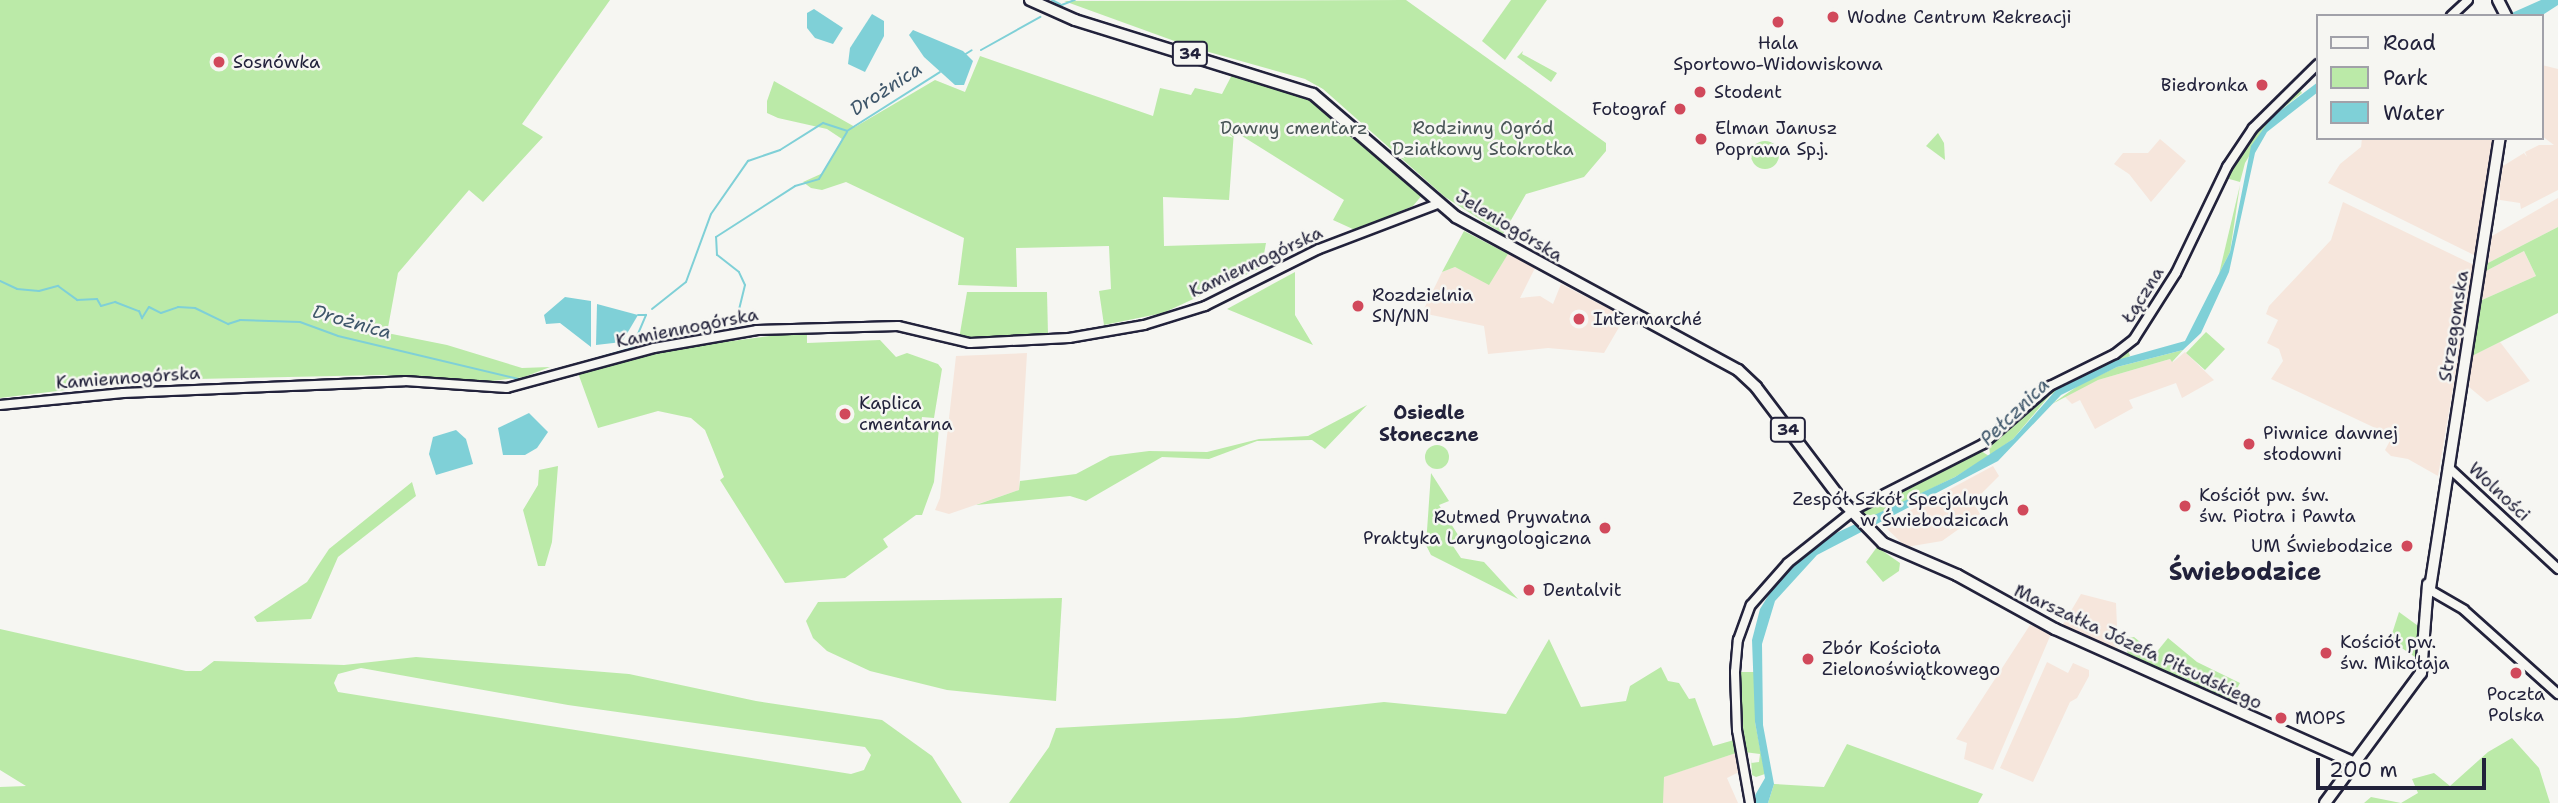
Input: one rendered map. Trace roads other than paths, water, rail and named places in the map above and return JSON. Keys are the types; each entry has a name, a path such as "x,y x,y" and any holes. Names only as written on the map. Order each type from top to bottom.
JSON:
{"main road":[{"name":"Jeleniogórska","path":"1030,0 1076,20 1301,88 1333,108 1440,203 1503,244 1738,370 1756,387 1855,515"},
{"name":"Strzegomska","path":"2325,803 2421,673 2430,589 2426,565 2448,467 2500,140"},
{"name":"Marszałka Józefa Piłsudskiego","path":"1855,515 1874,536 1898,551 1957,575 2023,614 2354,763"}],"street":[{"path":"2453,14 2468,0"},
{"name":"Łączna","path":"1749,803 1737,730 1735,651 1741,626 1751,605 1788,563 1855,515 1983,444 2050,386 2115,354 2134,339 2176,273 2233,157 2261,119 2316,66"},
{"path":"1419,212 1426,201 1425,190"},
{"name":"Kamiennogórska","path":"0,405 123,393 405,381 507,388 654,348 757,330 898,326 970,344 1069,338 1144,325 1205,306 1320,249 1440,203"},
{"name":"Wolności","path":"2448,467 2558,569"},
{"path":"2430,589 2464,610 2558,694"}],"water":[{"path":"2541,0 2558,0 2558,5 2544,14 2510,14"},
{"path":"814,9 843,28 833,44 815,38 807,28 807,13"},
{"path":"872,14 884,21 884,36 865,72 848,64 850,48"},
{"path":"913,30 963,51 973,61 964,85 955,85 924,57 909,35"},
{"path":"2316,84 2316,94 2267,132 2255,153 2229,272 2201,333 2183,350 2117,367 2061,395 1998,461 1817,555 1775,601 1762,644 1763,725 1774,784 1768,803 1756,803 1754,797 1765,778 1755,722 1752,640 1760,609 1773,588 1791,567 1832,535 1955,477 2013,439 2057,389 2117,360 2185,341 2230,252 2251,146 2272,117"},
{"path":"565,297 591,301 591,347 560,323 546,324 544,315"},
{"path":"597,304 638,315 622,342 596,345"},
{"path":"529,413 548,432 537,448 525,455 503,455 498,428"},
{"path":"456,430 466,439 473,464 436,475 429,454 433,437"}],"waterway":[{"path":"1052,0 1060,4"},
{"name":"Drożnica","path":"1059,6 1075,0"},
{"name":"Drożnica","path":"981,50 1040,17"},
{"name":"Drożnica","path":"964,55 972,50"},
{"name":"Drożnica","path":"652,309 686,282 711,214 748,161 780,150 823,123 847,131 940,72"},
{"path":"735,326 745,285 739,272 717,255 716,237 795,186 819,179 847,132"},
{"name":"Drożnica","path":"0,281 17,289 39,291 58,286 77,300 97,299 101,306 115,302 139,311 142,318 149,307 161,313 178,307 195,308 228,324 240,320 300,322 338,336 522,380"},
{"name":"Drożnica","path":"568,367 632,348 646,315 638,315"}],"place":[{"name":"Wodne Centrum Rekreacji","path":"1833,17"},
{"name":"Hala Sportowo-Widowiskowa","path":"1778,22"},
{"name":"Sosnówka","path":"219,62"},
{"name":"Biedronka","path":"2262,85"},
{"name":"Stodent","path":"1700,92"},
{"name":"Fotograf","path":"1680,109"},
{"name":"Elman Janusz Poprawa Sp.j.","path":"1701,139"},
{"name":"Rozdzielnia SN/NN","path":"1358,306"},
{"name":"Intermarché","path":"1579,319"},
{"name":"Kaplica cmentarna","path":"845,414"},
{"name":"Piwnice dawnej słodowni","path":"2249,444"},
{"name":"Kościół pw. św. św. Piotra i Pawła","path":"2185,506"},
{"name":"Zespół Szkół Specjalnych w Świebodzicach","path":"2023,510"},
{"name":"Rutmed Prywatna Praktyka Laryngologiczna","path":"1605,528"},
{"name":"UM Świebodzice","path":"2407,546"},
{"name":"Dentalvit","path":"1529,590"},
{"name":"Kościół pw. św. Mikołaja","path":"2326,653"},
{"name":"Zbór Kościoła Zielonoświątkowego","path":"1808,659"},
{"name":"Poczta Polska","path":"2516,673"},
{"name":"MOPS","path":"2281,718"}],"district":[{"name":"Osiedle Słoneczne","path":"1429,424"},
{"name":"Świebodzice","path":"2245,573"}],"park label":[{"name":"Dawny cmentarz","path":"1294,128"},
{"name":"Rodzinny Ogród Działkowy Stokrotka","path":"1483,139"}],"water label":[{"name":"Pełcznica","path":"2015,412"}]}
